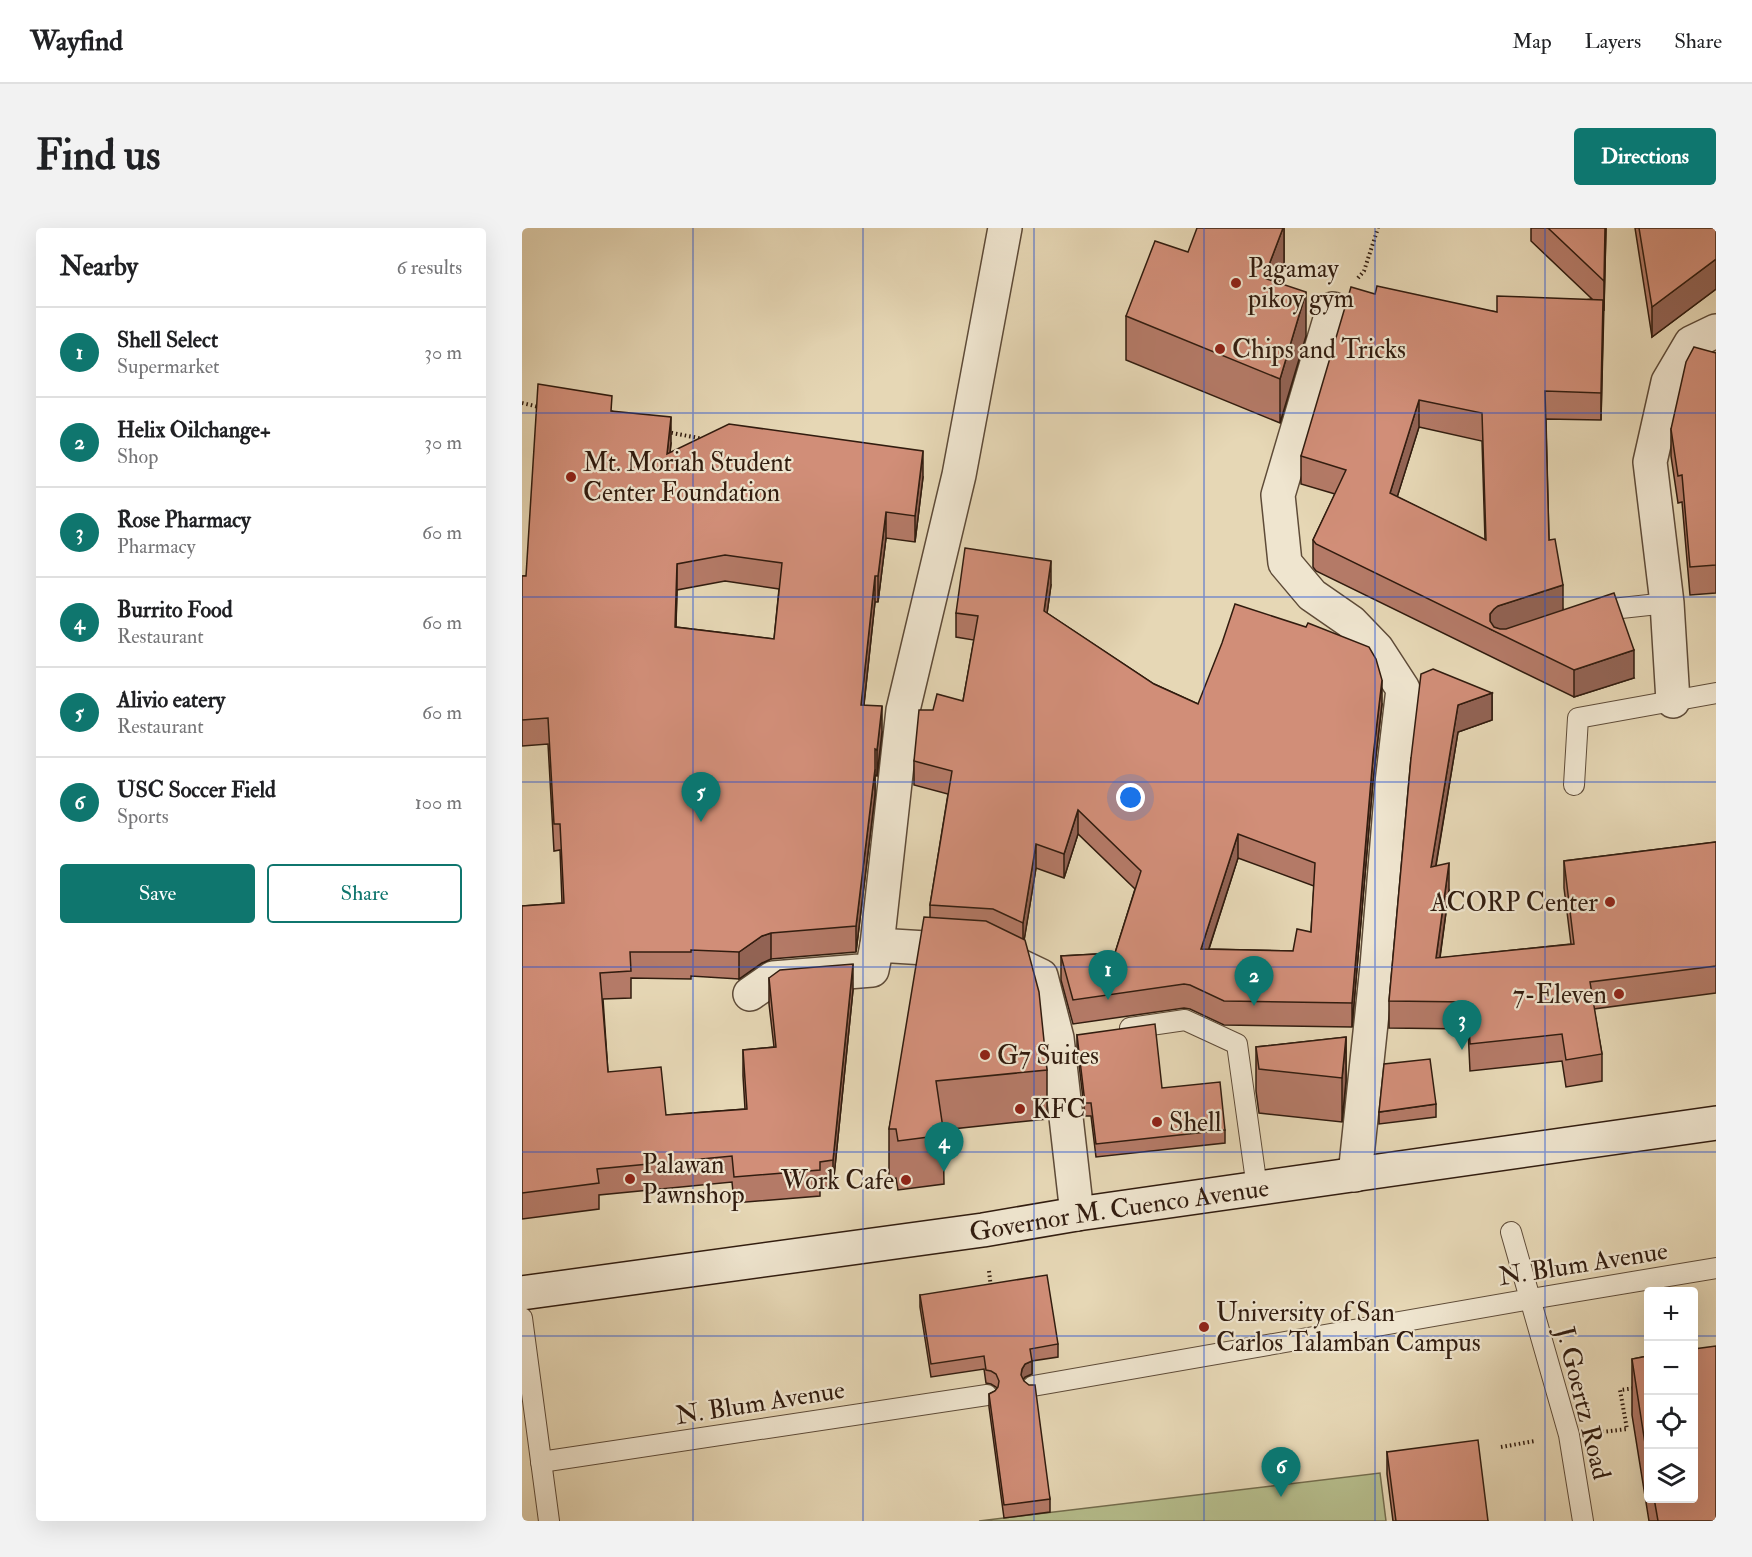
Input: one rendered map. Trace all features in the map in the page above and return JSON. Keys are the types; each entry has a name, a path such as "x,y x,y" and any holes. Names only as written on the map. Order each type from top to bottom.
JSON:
{"street":[{"path":"750,994 773,978 872,970 877,945 903,710 959,476 1005,228"},
{"path":"1333,309 1278,495 1285,563 1312,595 1351,622 1377,649 1403,689 1355,1175"},
{"path":"1673,701 1667,603 1650,462 1668,382 1691,343 1716,331"},
{"path":"877,945 991,952 1041,976 1069,1036 1077,1214"},
{"name":"Governor M. Cuenco Avenue","path":"522,1293 984,1230 1077,1214 1716,1123"}],"lane":[{"path":"1579,620 1612,609 1667,603"},
{"path":"1574,785 1578,718 1716,693"},
{"path":"1115,1030 1185,1020 1237,1044 1257,1188"},
{"name":"J. Goertz Road","path":"1511,1232 1569,1435 1583,1521"},
{"name":"N. Blum Avenue","path":"1033,1386 1716,1268"},
{"path":"522,1318 549,1521"},
{"name":"N. Blum Avenue","path":"541,1462 987,1395"}],"path":[{"path":"1333,309 1364,271 1378,228"},
{"path":"522,403 545,408"},
{"path":"658,430 715,442"},
{"path":"1569,1435 1627,1429 1620,1390 1639,1388"}],"green space":[{"path":"1380,1473 1386,1521 979,1521"}],"building":[{"path":"1197,228 1283,228 1264,278 1306,292 1280,379 1126,316 1155,241 1188,252"},
{"path":"1548,228 1605,228 1604,281"},
{"path":"1639,228 1716,228 1716,259 1652,307"},
{"path":"1377,286 1497,312 1497,296 1603,300 1601,393 1545,391 1549,540 1555,539 1563,585 1498,606 1490,614 1490,621 1494,627 1506,629 1614,593 1634,650 1574,670 1316,544 1313,540 1346,470 1301,456 1351,287 1375,294","holes":["1419,400 1482,413 1486,540 1390,493"]},
{"path":"1694,347 1716,353 1716,565 1690,567 1682,475 1678,476 1671,429 1686,362"},
{"path":"538,384 612,396 611,411 671,417 667,454 729,424 923,451 915,516 886,512 878,576 875,576 861,705 882,706 877,750 875,749 875,769 856,926 771,933 762,936 739,952 691,950 691,952 630,952 631,971 600,973 608,1072 661,1067 666,1115 747,1109 743,1050 776,1047 769,978 780,970 853,964 833,1160 820,1162 820,1170 734,1177 732,1156 597,1169 599,1183 522,1193 522,906 564,903 560,824 554,824 548,718 522,720 522,576 526,576","holes":["725,555 782,563 774,639 675,627 677,564"]},
{"path":"965,548 1051,561 1044,611 1154,684 1198,704 1235,604 1306,627 1308,623 1369,647 1376,659 1382,680 1373,757 1352,1003 1224,1001 1184,984 1073,1000 1061,956 1115,953 1141,871 1078,810 1064,854 1036,844 1023,923 993,909 930,905 952,771 914,761 919,710 933,710 937,694 963,701 978,616 956,613","holes":["1238,834 1315,863 1311,932 1297,929 1293,951 1201,949"]},
{"path":"1433,669 1492,693 1458,705 1431,867 1449,863 1436,958 1574,944 1564,861 1716,842 1716,966 1590,982 1602,1054 1566,1060 1562,1034 1470,1044 1468,1002 1389,1001 1421,674"},
{"path":"924,917 986,921 1025,940 1039,992 1047,1070 936,1081 944,1135 898,1141 896,1129 889,1129"},
{"name":"Shell","path":"1155,1024 1162,1088 1220,1082 1225,1130 1096,1144 1091,1103 1085,1103 1077,1035"},
{"path":"1346,1037 1342,1078 1259,1069 1256,1047"},
{"path":"1430,1059 1436,1104 1379,1112 1384,1064"},
{"path":"1047,1275 1058,1344 1030,1349 1032,1361 1025,1364 1021,1375 1029,1385 1035,1385 1050,1499 1004,1505 989,1394 995,1391 999,1381 996,1374 986,1370 984,1356 931,1364 920,1295"},
{"path":"1716,1346 1716,1521 1658,1521 1655,1503 1698,1503 1698,1348"},
{"path":"1644,1357 1644,1437 1632,1359"},
{"path":"1478,1440 1488,1521 1396,1521 1387,1452"}],"place":[{"name":"Pagamay pikoy gym","path":"1236,283"},
{"name":"Chips and Tricks","path":"1220,349"},
{"name":"Mt. Moriah Student Center Foundation","path":"571,477"},
{"name":"Alivio eatery","path":"701,822"},
{"name":"ACORP Center","path":"1610,902"},
{"name":"7-Eleven","path":"1619,994"},
{"name":"Shell Select","path":"1108,1000"},
{"name":"Helix Oilchange+","path":"1254,1006"},
{"name":"Rose Pharmacy","path":"1462,1050"},
{"name":"G7 Suites","path":"985,1055"},
{"name":"KFC","path":"1020,1109"},
{"name":"Shell","path":"1157,1122"},
{"name":"Burrito Food","path":"944,1172"},
{"name":"Palawan Pawnshop","path":"630,1179"},
{"name":"Work Cafe","path":"906,1180"},
{"name":"University of San Carlos Talamban Campus","path":"1204,1327"},
{"name":"USC Soccer Field","path":"1281,1497"}]}
